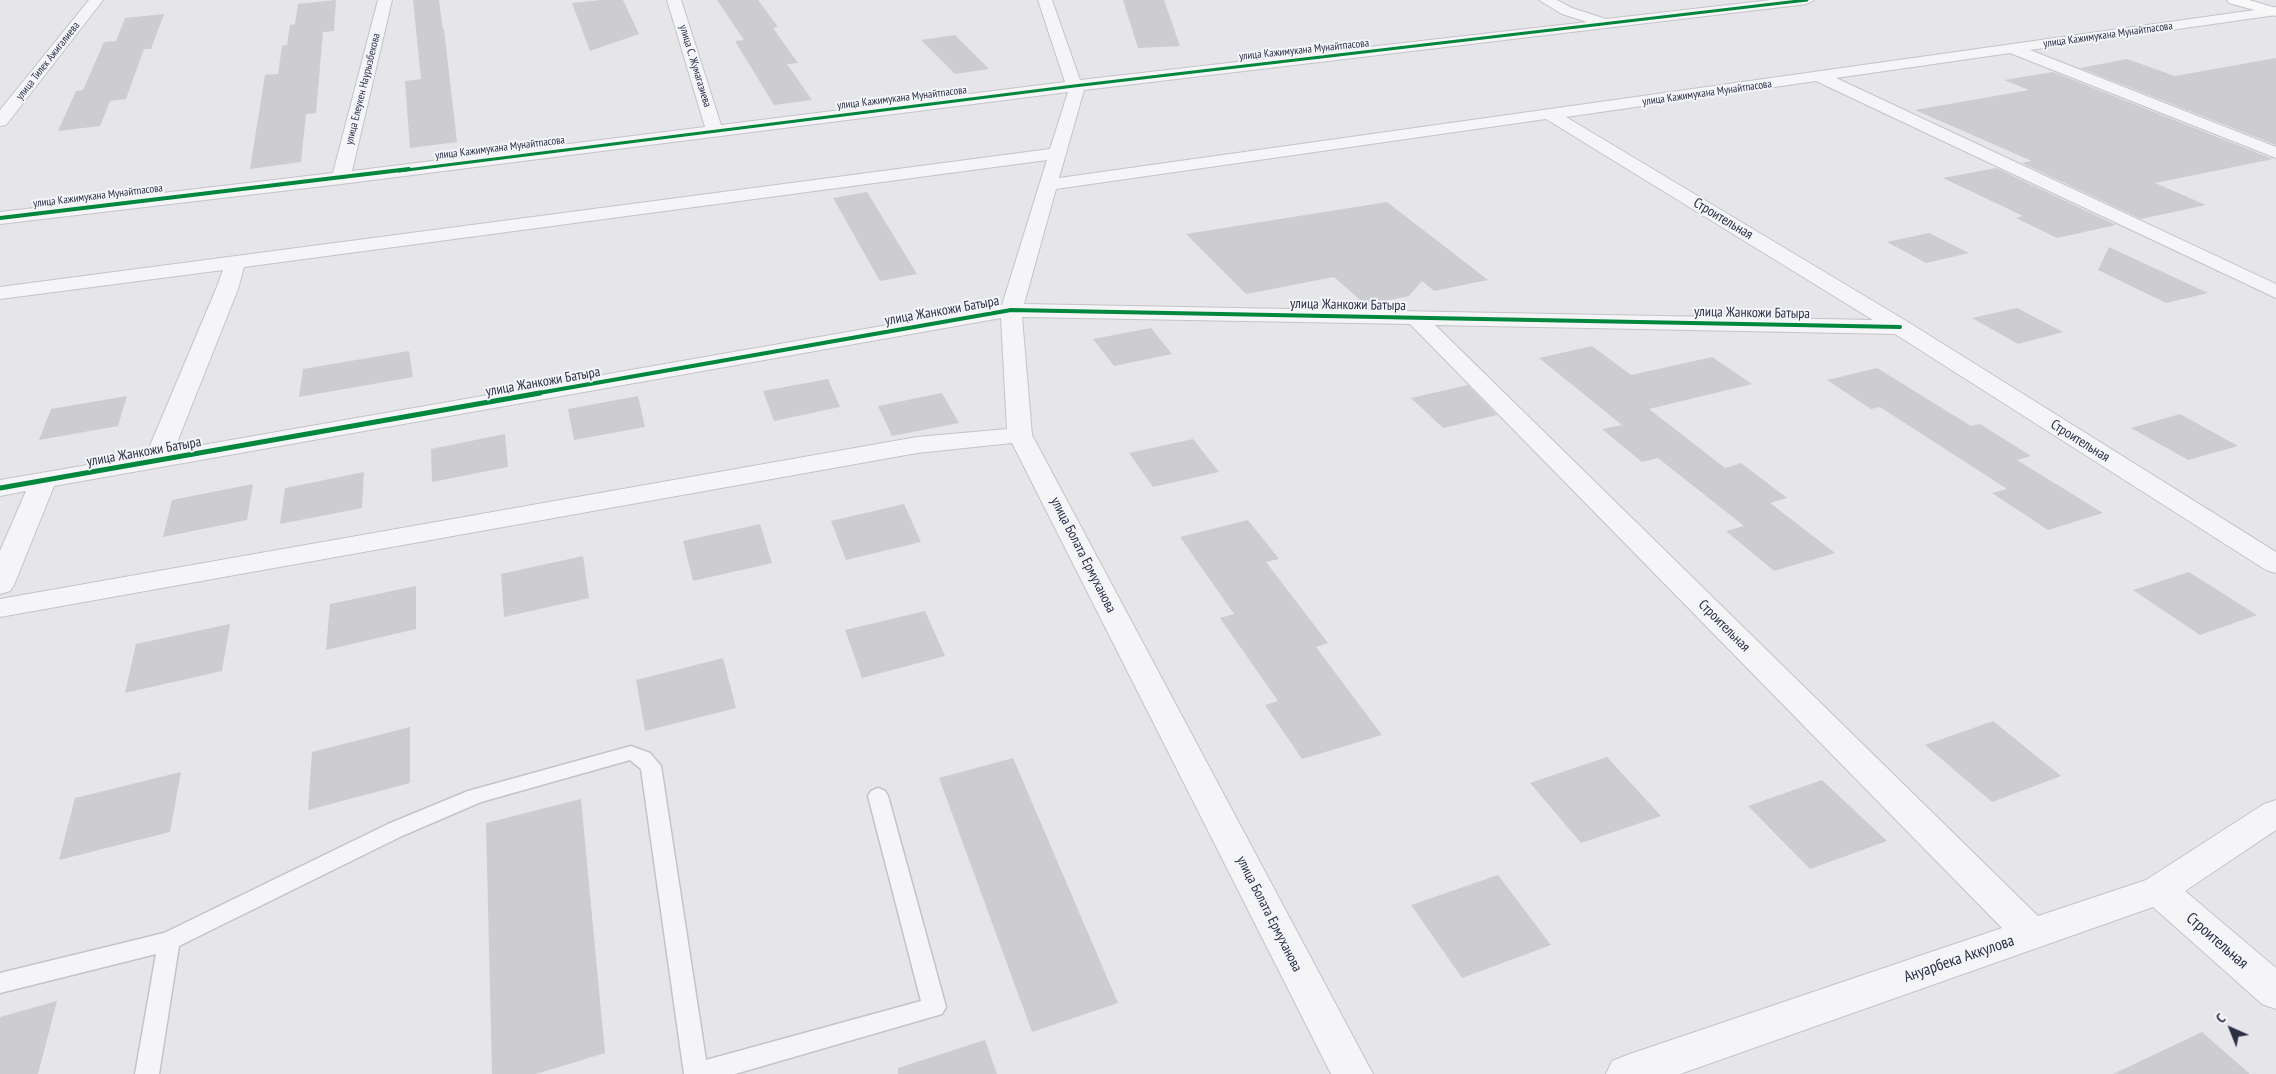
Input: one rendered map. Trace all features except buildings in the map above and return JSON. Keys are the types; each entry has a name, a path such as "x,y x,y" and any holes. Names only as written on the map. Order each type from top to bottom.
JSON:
{"street":[{"name":"улица Тилек Ажигалиева","path":"0,121 96,0"},
{"name":"улица Елеукен Наурызбекова","path":"341,178 385,0"},
{"name":"улица С. Жумагазиева","path":"674,0 715,132"},
{"name":"улица Болата Ермуханова","path":"1045,0 1076,91 1011,310 1020,434 1352,1074"},
{"path":"1546,0 1566,11 1610,24"},
{"name":"улица Кажимукана Мунайтпасова","path":"0,218 341,178 1074,86 1807,0"},
{"path":"2234,0 2275,11"},
{"name":"улица Кажимукана Мунайтпасова","path":"1048,185 2275,11"},
{"path":"2013,49 2276,153"},
{"path":"1820,77 2276,292"},
{"name":"Строительная","path":"1551,115 1900,327 2276,564"},
{"path":"0,293 1058,153"},
{"path":"156,462 227,289 235,263"},
{"name":"улица Жанкожи Батыра","path":"0,488 1011,310 1900,327"},
{"name":"Строительная","path":"1416,318 2032,934"},
{"path":"0,608 917,445 1020,434"},
{"path":"0,584 43,481"},
{"name":"Ануарбека Аккулова","path":"1627,1074 2159,890 2276,813"},
{"name":"Строительная","path":"2159,890 2276,992"}],"lane":[{"path":"0,983 169,941 395,830 475,796 631,753 643,758 651,766 697,1074 934,1007 878,796"},
{"path":"147,1074 169,941"}],"cycle path":[{"path":"0,218 341,178 1074,86 1807,0"},
{"path":"0,488 1011,310 1900,327"}]}
